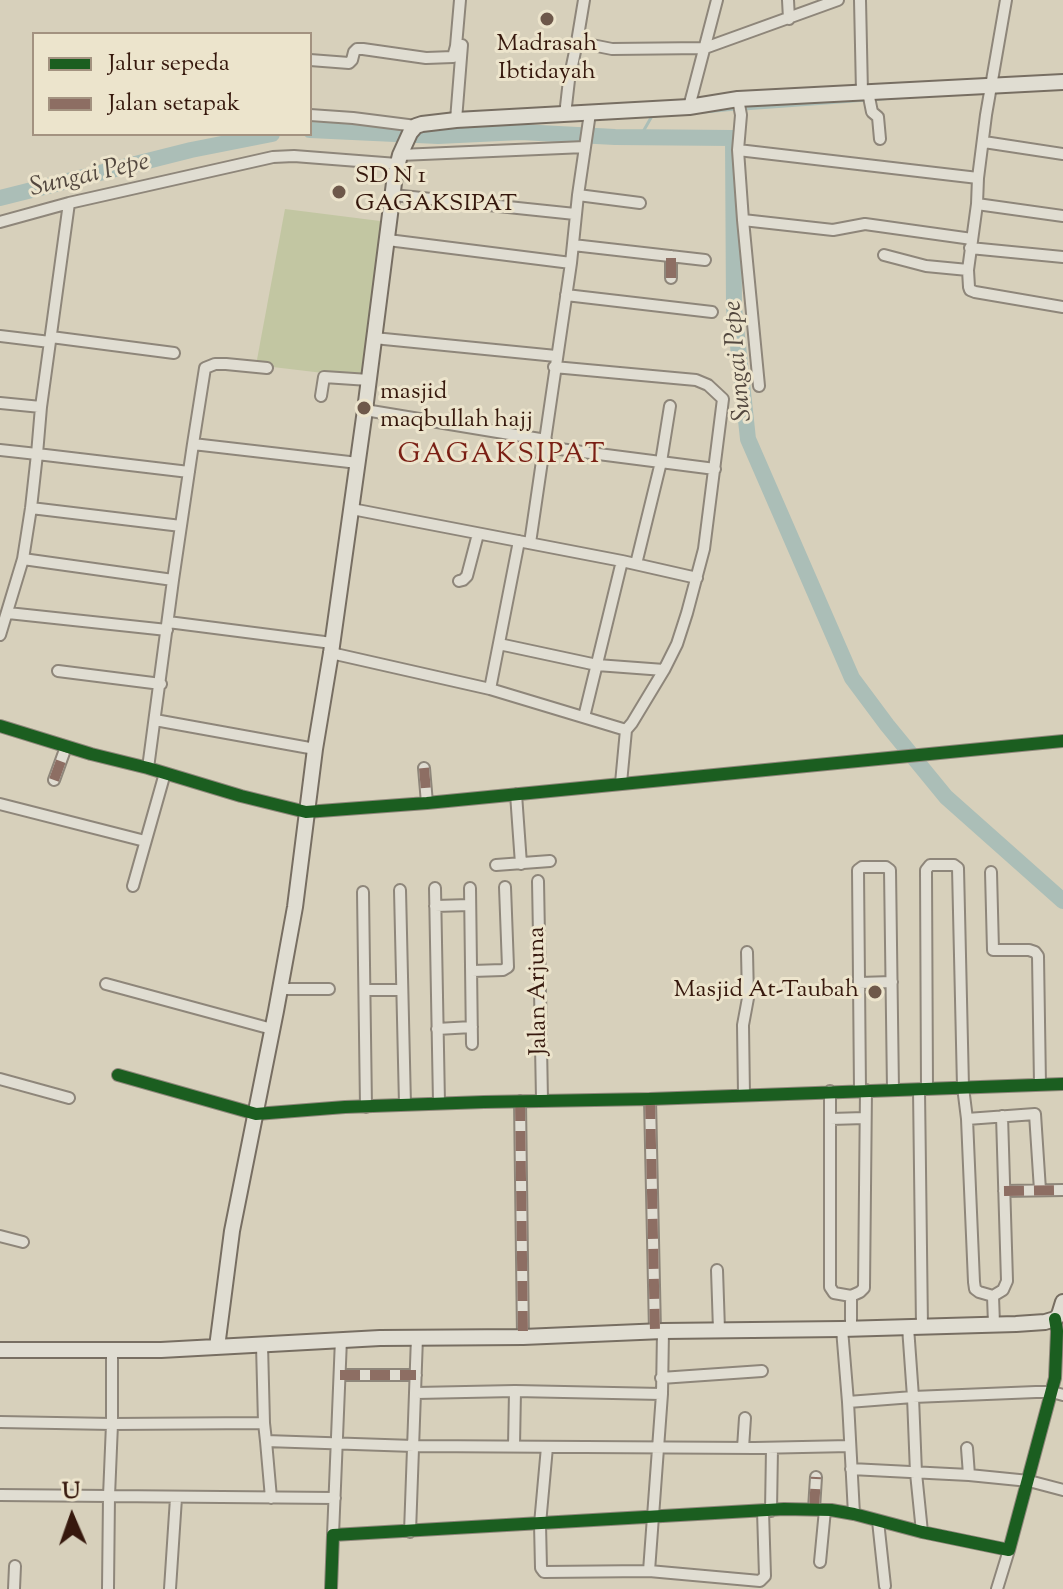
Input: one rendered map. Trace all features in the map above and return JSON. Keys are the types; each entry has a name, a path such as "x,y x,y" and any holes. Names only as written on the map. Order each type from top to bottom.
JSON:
{"main road":[{"path":"217,1347 232,1231 295,907 393,195 400,156 413,130 422,124 456,120 565,115 589,119 739,101 868,97 1063,82"},
{"path":"0,1350 112,1351 341,1339 915,1327 1045,1322 1060,1313"}],"street":[{"path":"565,115 584,0"},
{"path":"689,107 717,0"},
{"path":"788,0 789,19"},
{"path":"577,42 612,49 705,48 838,0"},
{"path":"860,0 868,97 872,112 878,117 880,139"},
{"path":"1006,0 978,178 968,270 970,290 1063,307"},
{"path":"312,60 349,63 357,49 426,58 453,57 463,4"},
{"path":"456,120 463,4"},
{"path":"739,101 738,150 759,386"},
{"path":"312,115 353,118 413,130"},
{"path":"490,689 545,443 589,119"},
{"path":"984,142 1063,154"},
{"path":"0,222 69,203 273,157 400,156 585,145"},
{"path":"738,150 978,178"},
{"path":"393,195 575,214"},
{"path":"578,195 640,203"},
{"path":"0,635 23,559 69,203"},
{"path":"977,204 1063,216"},
{"path":"743,220 833,230 865,224 1063,257"},
{"path":"388,240 571,263"},
{"path":"573,245 705,260"},
{"path":"884,255 926,266 968,270"},
{"path":"671,256 671,278"},
{"path":"566,295 712,312"},
{"path":"0,336 174,353"},
{"path":"374,338 696,380 722,396 724,403 715,469 697,578 677,644 626,730 621,783"},
{"path":"148,768 203,372 215,364 267,368"},
{"path":"321,396 324,377 369,380"},
{"path":"0,403 41,407"},
{"path":"636,564 661,462 670,406"},
{"path":"365,410 545,443 715,469"},
{"path":"193,444 358,463"},
{"path":"0,450 189,472"},
{"path":"31,508 181,526"},
{"path":"352,509 697,578"},
{"path":"459,581 467,576 478,534"},
{"path":"23,559 173,580"},
{"path":"584,717 622,561"},
{"path":"0,588 12,592"},
{"path":"8,613 167,626 331,648 490,689 626,730"},
{"path":"499,644 597,665 664,670"},
{"path":"58,671 161,684"},
{"path":"155,720 315,749"},
{"path":"0,726 306,812 1063,741"},
{"path":"54,780 66,747"},
{"path":"424,768 427,803"},
{"path":"133,886 165,773"},
{"path":"516,794 521,864"},
{"path":"0,804 145,841"},
{"path":"496,865 550,861"},
{"path":"922,1532 913,1397 923,1090 926,870 930,865 954,865 958,868 963,1087 974,1282 979,1292 993,1296 1003,1290 1007,1281 1002,1116"},
{"path":"830,1091 830,1287 834,1293 851,1296 864,1288 865,1118 858,870 862,867 886,867 891,872 893,1090"},
{"path":"991,872 993,950 1029,950 1038,956 1040,1085"},
{"name":"Jalan Arjuna","path":"538,881 542,1100"},
{"path":"472,971 507,969 505,887"},
{"path":"435,888 439,1103"},
{"path":"470,888 472,1044"},
{"path":"400,890 405,1105"},
{"path":"363,892 366,1107"},
{"path":"435,906 470,905"},
{"path":"744,1095 743,1020 748,998 747,952"},
{"path":"859,983 892,982"},
{"path":"106,984 272,1029"},
{"path":"280,989 329,989"},
{"path":"365,990 402,990"},
{"path":"437,1029 472,1027"},
{"path":"118,1075 256,1114 439,1103 650,1099 1063,1084"},
{"path":"0,1079 69,1098"},
{"path":"649,1571 662,1394 650,1099"},
{"path":"520,1101 523,1337"},
{"path":"967,1119 1035,1114 1040,1190"},
{"path":"830,1119 865,1118"},
{"path":"1004,1191 1063,1190"},
{"path":"0,1236 23,1242"},
{"path":"717,1270 719,1330"},
{"path":"851,1296 846,1329 854,1514"},
{"path":"993,1296 994,1324"},
{"path":"997,1589 1057,1394 1060,1313"},
{"path":"410,1532 417,1337"},
{"path":"331,1589 341,1339"},
{"path":"262,1345 264,1423 271,1498"},
{"path":"108,1589 112,1351"},
{"path":"661,1378 762,1371"},
{"path":"340,1375 416,1375"},
{"path":"416,1393 515,1391 662,1394"},
{"path":"514,1446 515,1391"},
{"path":"848,1402 913,1397 1057,1394"},
{"path":"743,1448 745,1418"},
{"path":"0,1422 264,1423"},
{"path":"266,1441 414,1446 850,1446"},
{"path":"547,1447 540,1524 541,1568 544,1572 649,1571 760,1581 765,1576 772,1448"},
{"path":"967,1448 969,1475"},
{"path":"851,1469 969,1475 1029,1481 1063,1490"},
{"path":"816,1477 820,1510 820,1562"},
{"path":"0,1495 335,1498"},
{"path":"170,1589 176,1498"},
{"path":"333,1535 820,1510 854,1514 1009,1550"},
{"path":"878,1521 885,1586"},
{"path":"14,1589 15,1566"}],"green space":[{"path":"285,209 388,222 365,378 256,365"}],"waterway":[{"path":"744,109 908,97"},
{"path":"704,112 736,109"},
{"path":"640,137 652,116 656,116"},
{"name":"Sungai Pepe","path":"312,130 438,136 521,132 733,138 734,308 748,439 852,678 946,797 1063,901"},
{"name":"Sungai Pepe","path":"0,198 191,150 262,136"}],"marked path":[{"path":"671,256 671,278"},
{"path":"54,780 66,747"},
{"path":"424,768 427,803"},
{"path":"650,1099 655,1332"},
{"path":"520,1101 523,1337"},
{"path":"1004,1191 1063,1190"},
{"path":"340,1375 416,1375"},
{"path":"814,1509 816,1477"}],"cycle path":[{"path":"0,726 306,812 1063,741"},
{"path":"118,1075 256,1114 345,1107 1063,1084"},
{"path":"331,1589 333,1535 784,1509 854,1514 1009,1550 1055,1378 1055,1319"}],"place":[{"name":"Madrasah Ibtidayah","path":"547,19"},
{"name":"SD N 1 GAGAKSIPAT","path":"339,192"},
{"name":"masjid maqbullah hajj","path":"364,408"},
{"name":"Masjid At-Taubah","path":"875,992"}],"district":[{"name":"GAGAKSIPAT","path":"502,457"}]}
